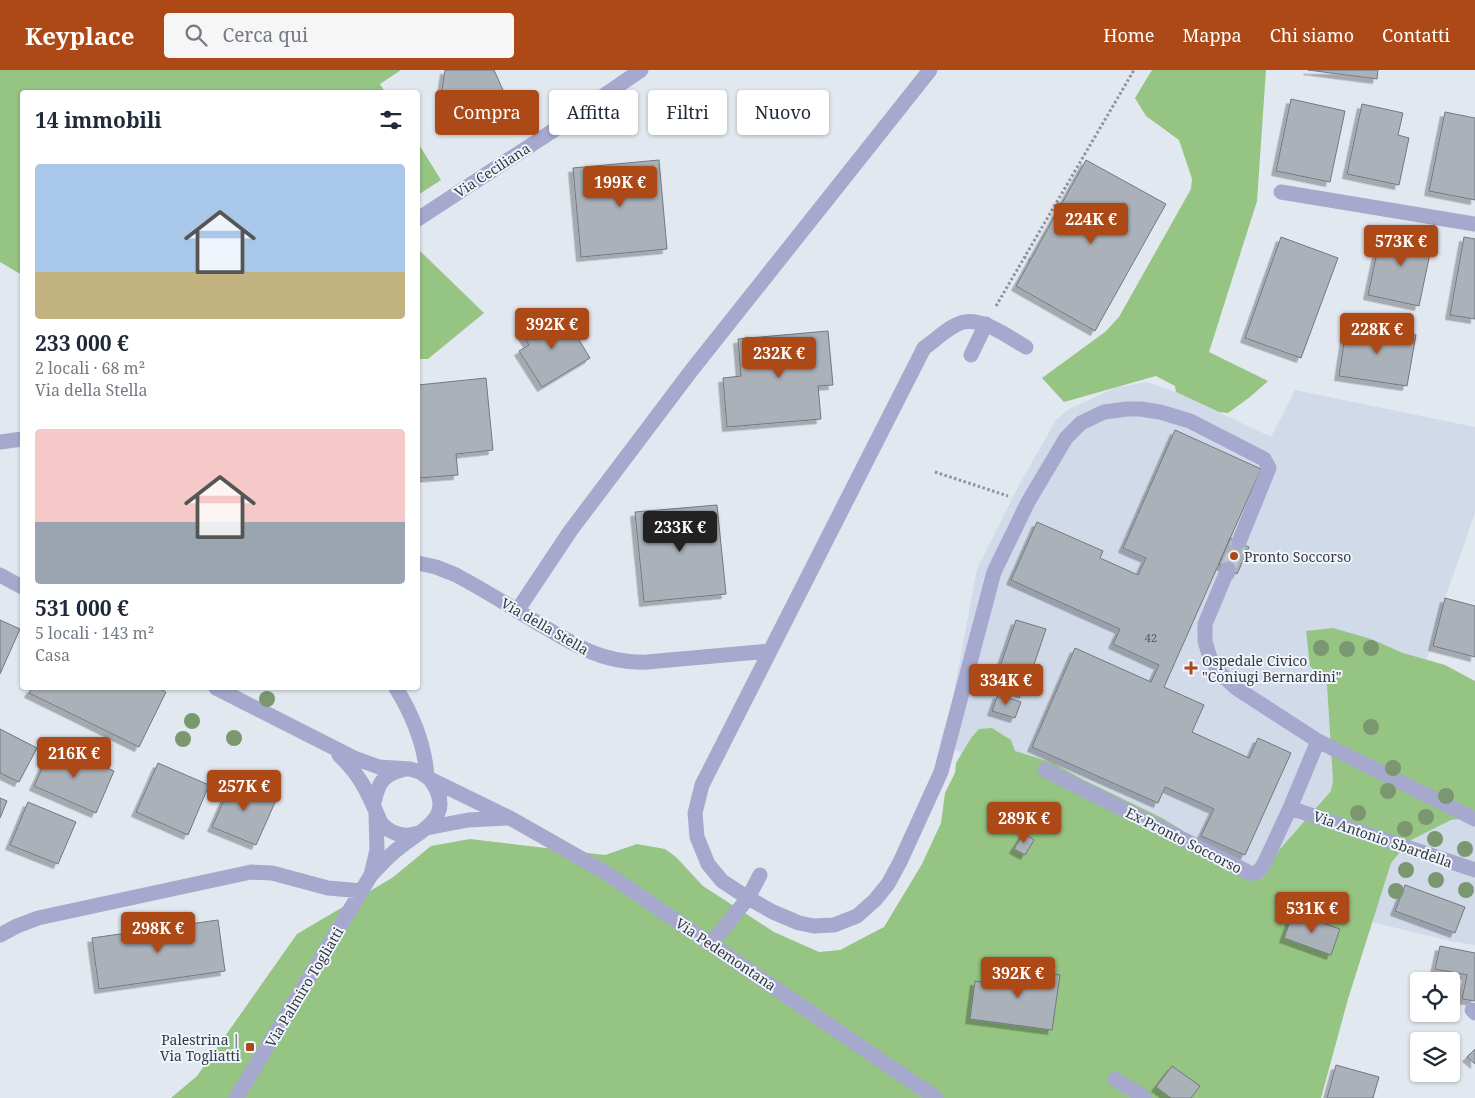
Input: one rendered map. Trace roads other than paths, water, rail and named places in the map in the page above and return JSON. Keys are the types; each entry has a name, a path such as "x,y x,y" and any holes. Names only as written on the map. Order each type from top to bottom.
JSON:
{"street":[{"name":"Via Ceciliana","path":"420,218 551,132 641,70"},
{"path":"517,610 571,530 691,371 930,70"},
{"path":"1281,192 1475,224"},
{"path":"1026,347 986,324 965,322 950,329 924,348 702,785 695,812 697,837 708,864 722,881 748,898 792,921 814,926 834,925 850,920 864,911 888,884 941,772 994,572 1028,502 1066,438 1081,423 1104,412 1127,409 1160,412 1190,421 1250,451 1267,463 1269,468 1238,542"},
{"path":"971,355 986,324"},
{"path":"0,442 20,439"},
{"name":"Via della Stella","path":"420,563 436,567 456,575 582,649 618,660 647,662 770,651"},
{"path":"1228,569 1205,624 1204,641 1210,658 1221,674 1236,688 1318,741 1475,818"},
{"path":"0,575 20,585"},
{"name":"Via Pedemontana","path":"220,690 330,747 366,763 385,768 420,772 510,818 605,872 711,944 921,1093 936,1098"},
{"path":"397,690 414,723 429,778 438,789 440,800 438,813 431,825 424,830"},
{"path":"375,807 377,787 384,778 394,772 406,769 412,758 414,744 411,720 407,707"},
{"path":"1290,808 1318,741"},
{"name":"Via Pedemontana","path":"330,747 356,772 375,807 381,823 392,832 412,835 424,830 468,820 510,818"},
{"name":"Ex Pronto Soccorso","path":"1045,770 1255,874 1260,871 1290,808"},
{"name":"Via Palmiro Togliatti","path":"236,1098 371,875 377,850 375,807"},
{"name":"Via Antonio Sbardella","path":"1290,808 1475,870"},
{"name":"Via Palmiro Togliatti","path":"371,875 397,850 424,830"},
{"path":"0,935 38,918 246,872 272,872 328,888 362,891"},
{"path":"711,944 748,898 760,875"},
{"path":"1115,1079 1145,1098"}],"tunnel":[{"path":"1228,569 1239,542"}],"place":[{"name":"Pronto Soccorso","path":"1234,556"},
{"name":"Ospedale Civico \"Coniugi Bernardini\"","path":"1191,668"},
{"name":"Palestrina | Via Togliatti","path":"250,1047"}]}
